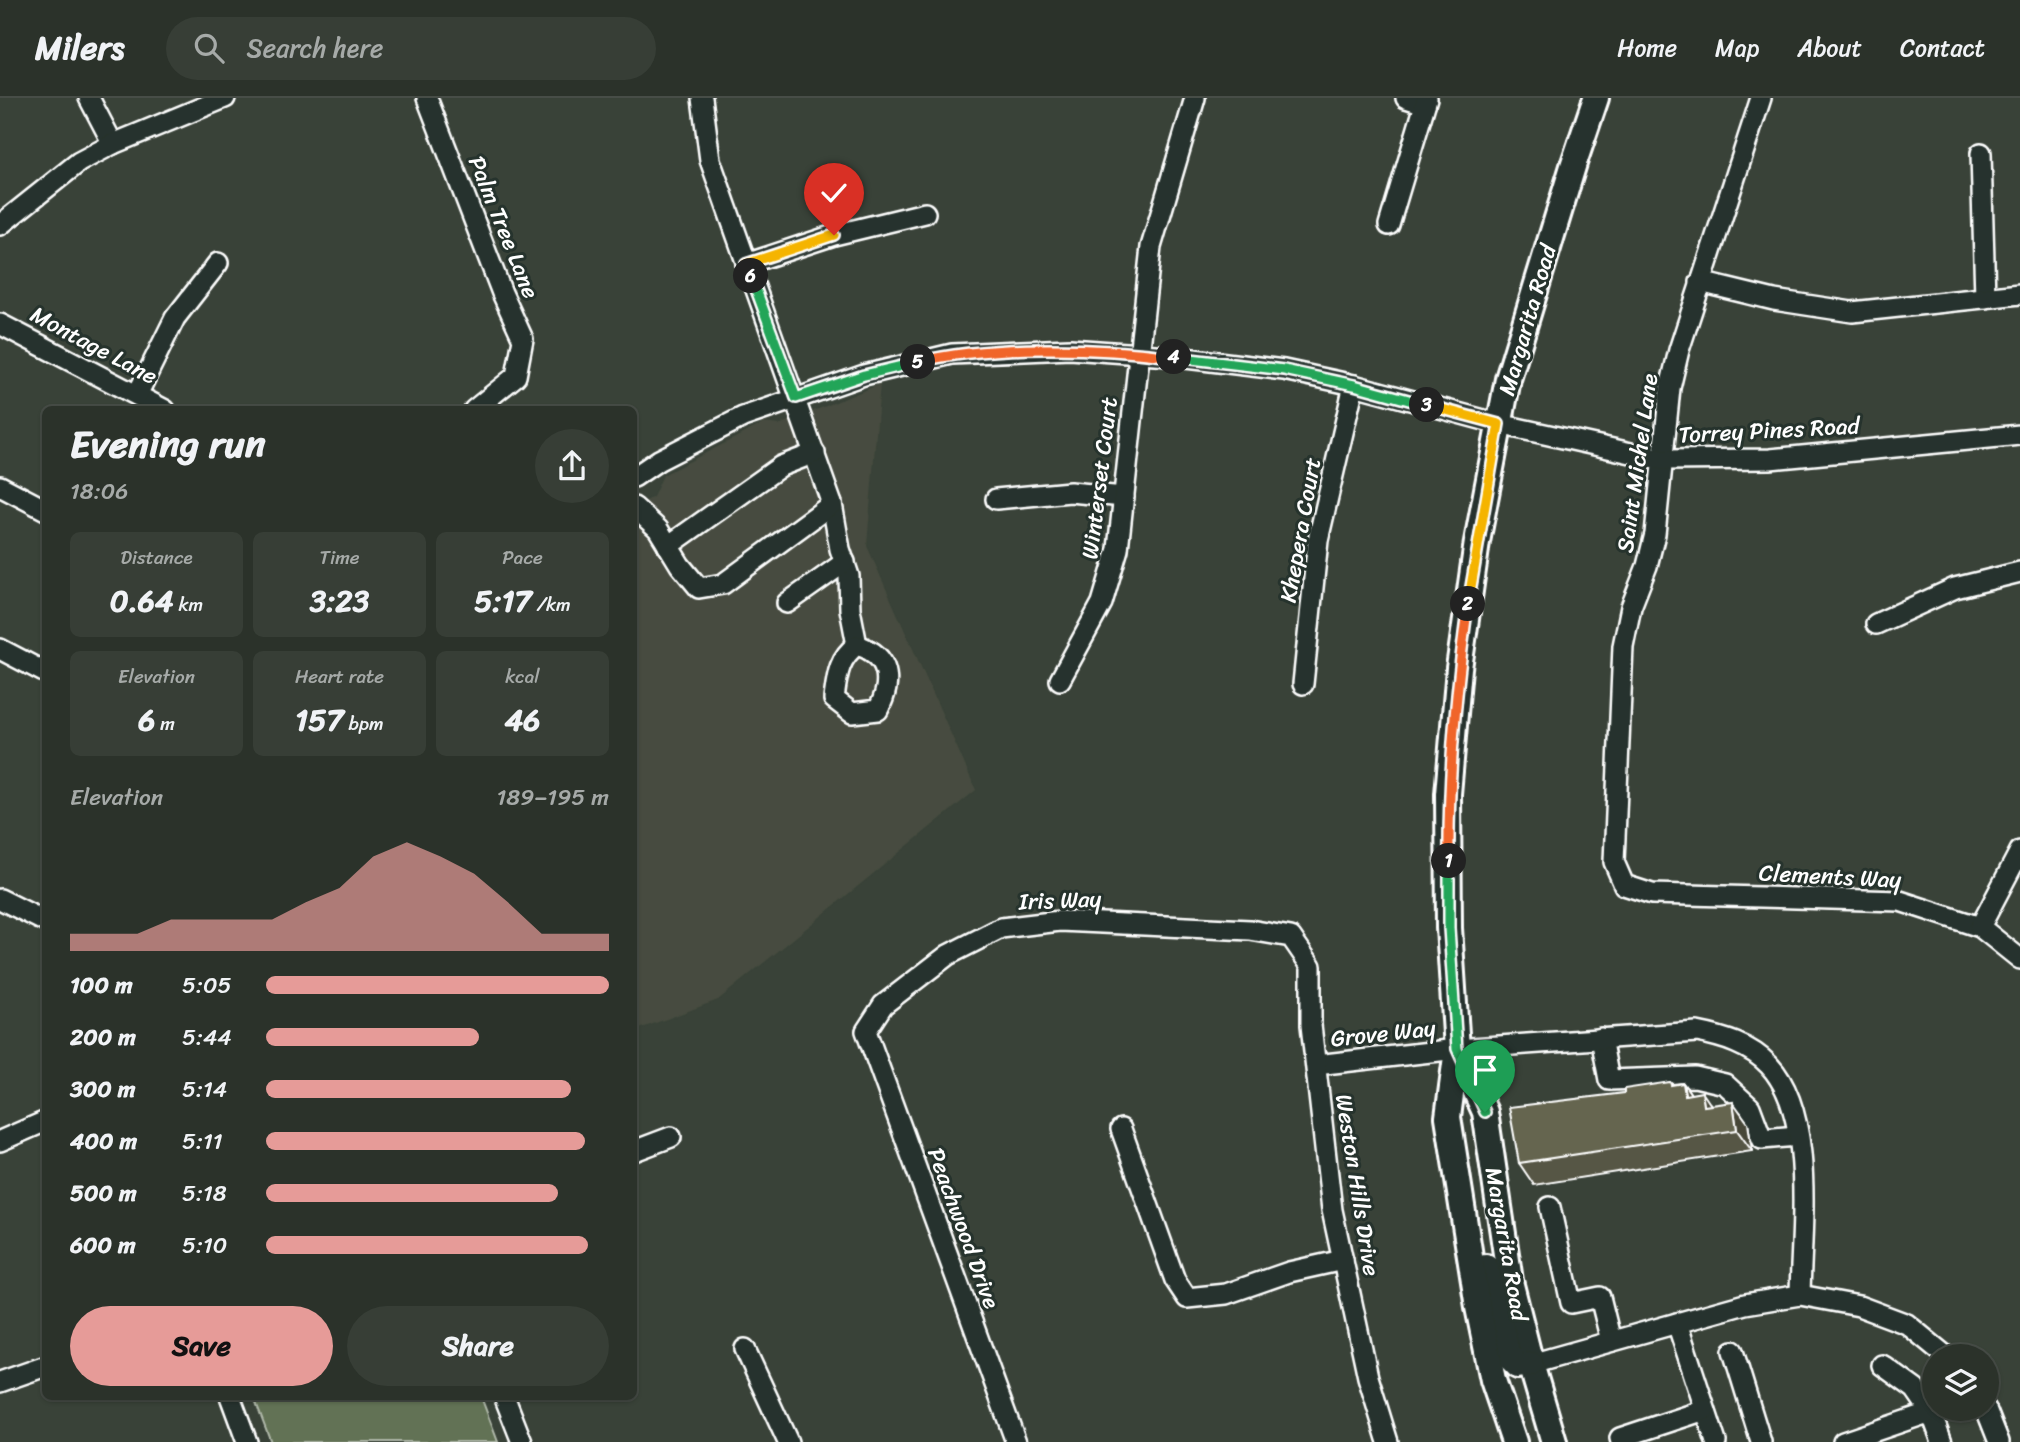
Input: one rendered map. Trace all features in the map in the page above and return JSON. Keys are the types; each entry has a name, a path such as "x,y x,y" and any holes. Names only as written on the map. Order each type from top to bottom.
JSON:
{"main road":[{"name":"Margarita Road","path":"1514,1442 1493,1380 1468,1250 1448,1117 1457,1049 1449,928 1448,794 1460,668 1477,542 1508,379 1596,98"},
{"name":"Margarita Road","path":"1457,1049 1485,1112 1510,1281 1554,1442"},
{"path":"1468,1250 1476,1250 1484,1258 1509,1357 1518,1366 1531,1364"}],"street":[{"path":"89,98 113,144"},
{"path":"0,225 79,162 113,144 225,98"},
{"name":"Palm Tree Lane","path":"427,98 502,293 523,339 516,376 479,406"},
{"path":"702,98 710,160 832,503 849,576 850,609 857,645"},
{"path":"1139,354 1151,247 1195,98"},
{"path":"1389,225 1427,101 1406,98"},
{"name":"Saint Michel Lane","path":"1624,885 1615,862 1623,646 1631,607 1647,566 1655,534 1670,388 1679,350 1761,98"},
{"path":"1981,153 1984,298"},
{"path":"746,264 834,235 925,213"},
{"path":"137,395 175,318 218,262"},
{"path":"1700,282 1774,300 1852,312 2020,294"},
{"name":"Montage Lane","path":"0,324 157,406"},
{"name":"Torrey Pines Road","path":"637,475 659,460 743,417 864,375 953,354 1070,349 1284,370 1354,385 1499,424 1663,460 1770,459 2020,435"},
{"name":"Winterset Court","path":"1060,680 1102,603 1118,549 1139,354"},
{"name":"Khepera Court","path":"1303,684 1318,540 1354,385"},
{"path":"668,546 781,467 815,453"},
{"path":"0,486 42,508"},
{"path":"996,499 1070,492 1124,497"},
{"path":"637,510 657,529 699,588 723,584 832,503"},
{"path":"787,603 845,562"},
{"path":"1876,624 1955,588 2020,572"},
{"path":"0,649 42,671"},
{"path":"1980,927 2020,851"},
{"name":"Clements Way","path":"1624,885 1652,894 1900,901 1980,927 2020,959"},
{"path":"0,899 42,920"},
{"name":"Iris Way","path":"866,1031 883,1005 948,955 1001,928 1060,921 1250,930 1291,937"},
{"name":"Weston Hills Drive","path":"1291,937 1311,966 1311,1025 1332,1210 1368,1377 1388,1442"},
{"name":"Peachwood Drive","path":"866,1031 1016,1442"},
{"name":"Grove Way","path":"1316,1065 1457,1049 1697,1032 1723,1037 1748,1048 1769,1065 1786,1089 1795,1112 1801,1163 1800,1295"},
{"path":"1601,1038 1609,1080 1695,1077 1725,1084 1750,1107 1762,1139 1798,1136"},
{"path":"0,1141 42,1123"},
{"path":"1121,1129 1175,1280 1187,1298 1226,1294 1289,1272 1343,1260"},
{"path":"637,1150 671,1137"},
{"path":"1550,1208 1571,1303 1600,1297 1611,1341"},
{"path":"1531,1364 1745,1304 1800,1295 1859,1306 1907,1324 1931,1344"},
{"path":"1677,1323 1716,1442"},
{"path":"746,1349 783,1441"},
{"path":"1733,1350 1761,1442"},
{"path":"1882,1365 1922,1396"},
{"path":"0,1382 42,1367"},
{"path":"231,1400 247,1442"},
{"path":"506,1400 522,1442"},
{"path":"1621,1442 1620,1438 1705,1409"},
{"path":"1843,1442 1922,1415"},
{"path":"1937,1421 1942,1442"},
{"path":"1991,1421 1999,1442"}],"shaded area":[{"path":"880,384 867,546 976,790 718,1000 637,1030 637,506 653,497 663,475 764,423 779,425"}],"green space":[{"path":"255,1400 482,1400 498,1442 271,1442"}],"building":[{"path":"1670,1082 1671,1085 1683,1083 1685,1095 1702,1092 1704,1106 1733,1102 1737,1130 1519,1163 1509,1107 1624,1093 1624,1089"}],"route":[{"path":"834,235 746,264 796,398 864,375 953,354 1070,349 1169,356 1284,370 1354,385 1499,424 1477,542 1460,668 1448,794 1449,928 1457,1049 1485,1112"}]}
